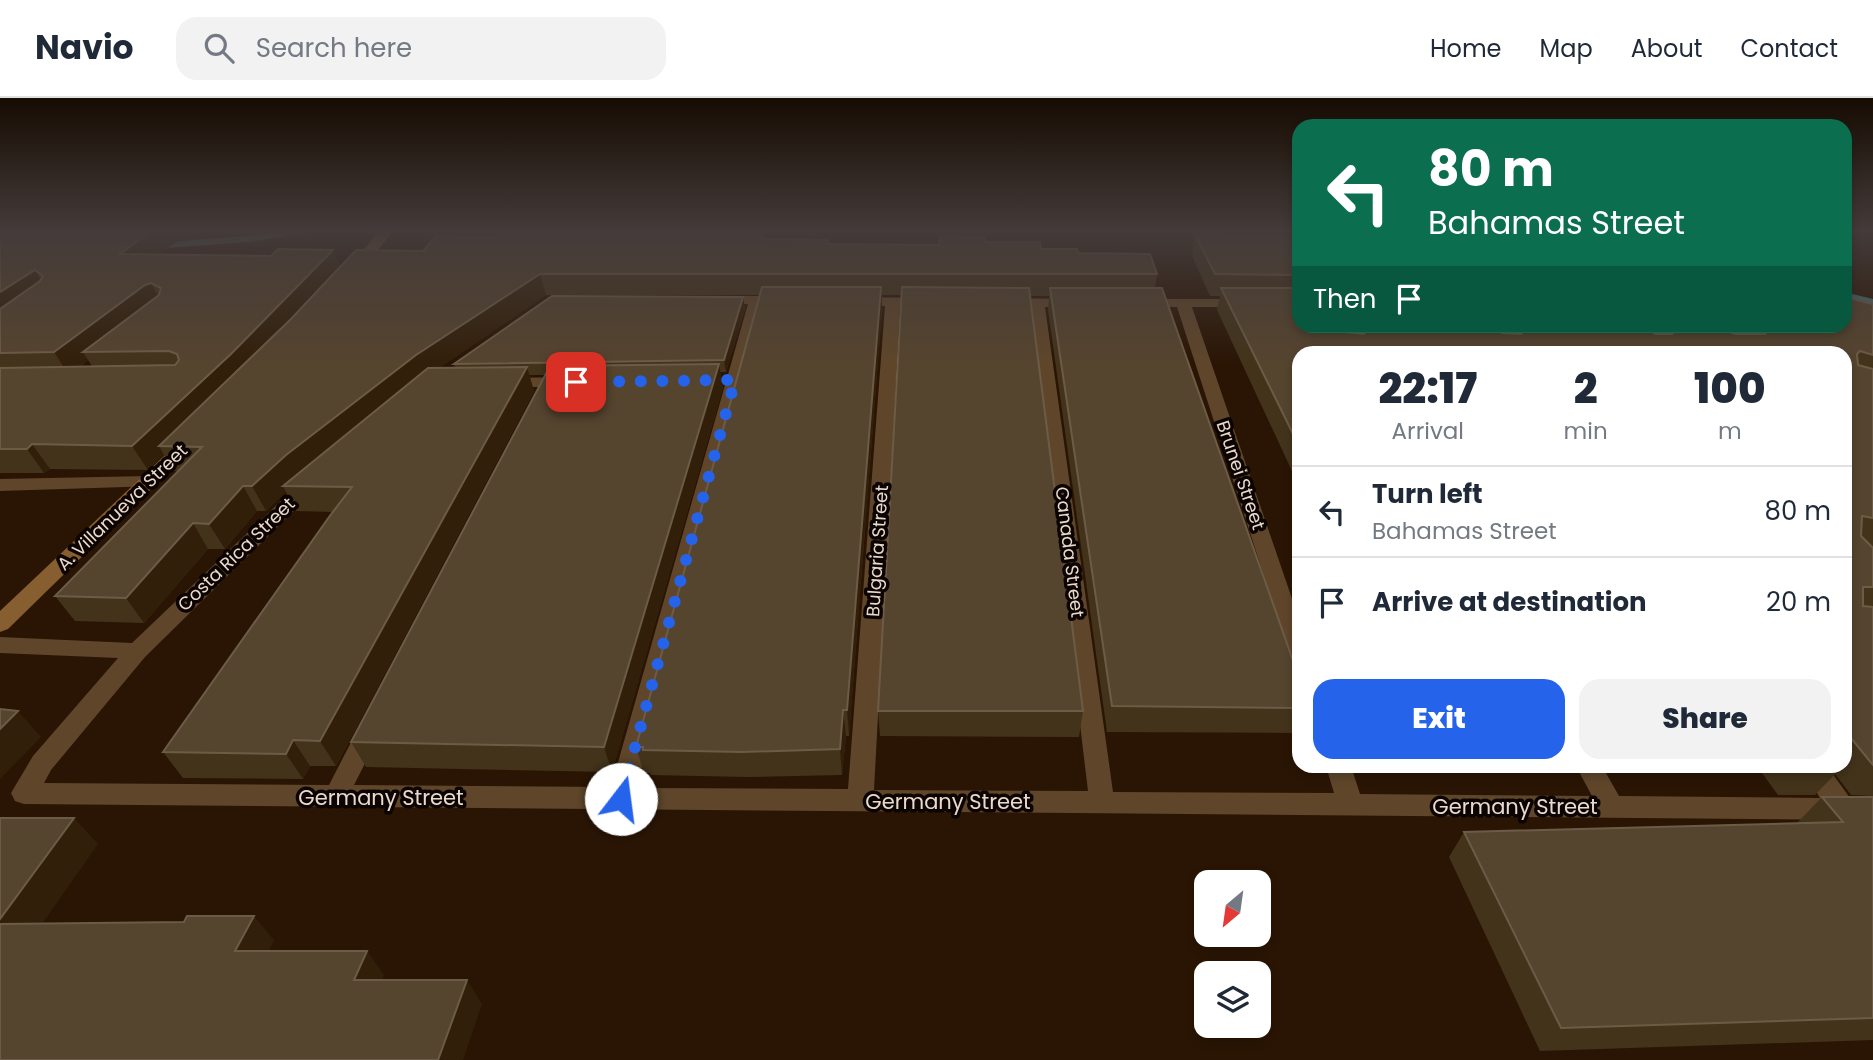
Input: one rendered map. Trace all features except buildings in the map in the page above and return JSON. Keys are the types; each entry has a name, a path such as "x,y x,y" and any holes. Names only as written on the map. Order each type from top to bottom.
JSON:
{"street":[{"path":"341,286 351,275"},
{"path":"702,300 797,300"},
{"path":"621,799 728,380 757,300"},
{"path":"838,301 945,302"},
{"name":"Bulgaria Street","path":"860,801 893,302"},
{"path":"985,302 1090,303"},
{"name":"Canada Street","path":"1037,302 1102,803"},
{"path":"1130,303 1292,303"},
{"name":"Brunei Street","path":"1183,303 1292,630"},
{"path":"484,383 589,382"},
{"path":"537,407 549,383"},
{"name":"A. Villanueva Street","path":"0,624 196,435"},
{"name":"Costa Rica Street","path":"23,793 42,764 137,651 327,470"},
{"path":"0,485 149,482"},
{"path":"0,645 137,651"},
{"path":"336,796 380,711"},
{"path":"1340,773 1351,805"},
{"path":"1592,773 1612,807"},
{"path":"1817,773 1843,809"},
{"name":"Germany Street","path":"23,793 1873,809"}],"waterway":[{"path":"1852,297 1873,302"}],"route":[{"path":"576,382 735,380 621,799"}]}
